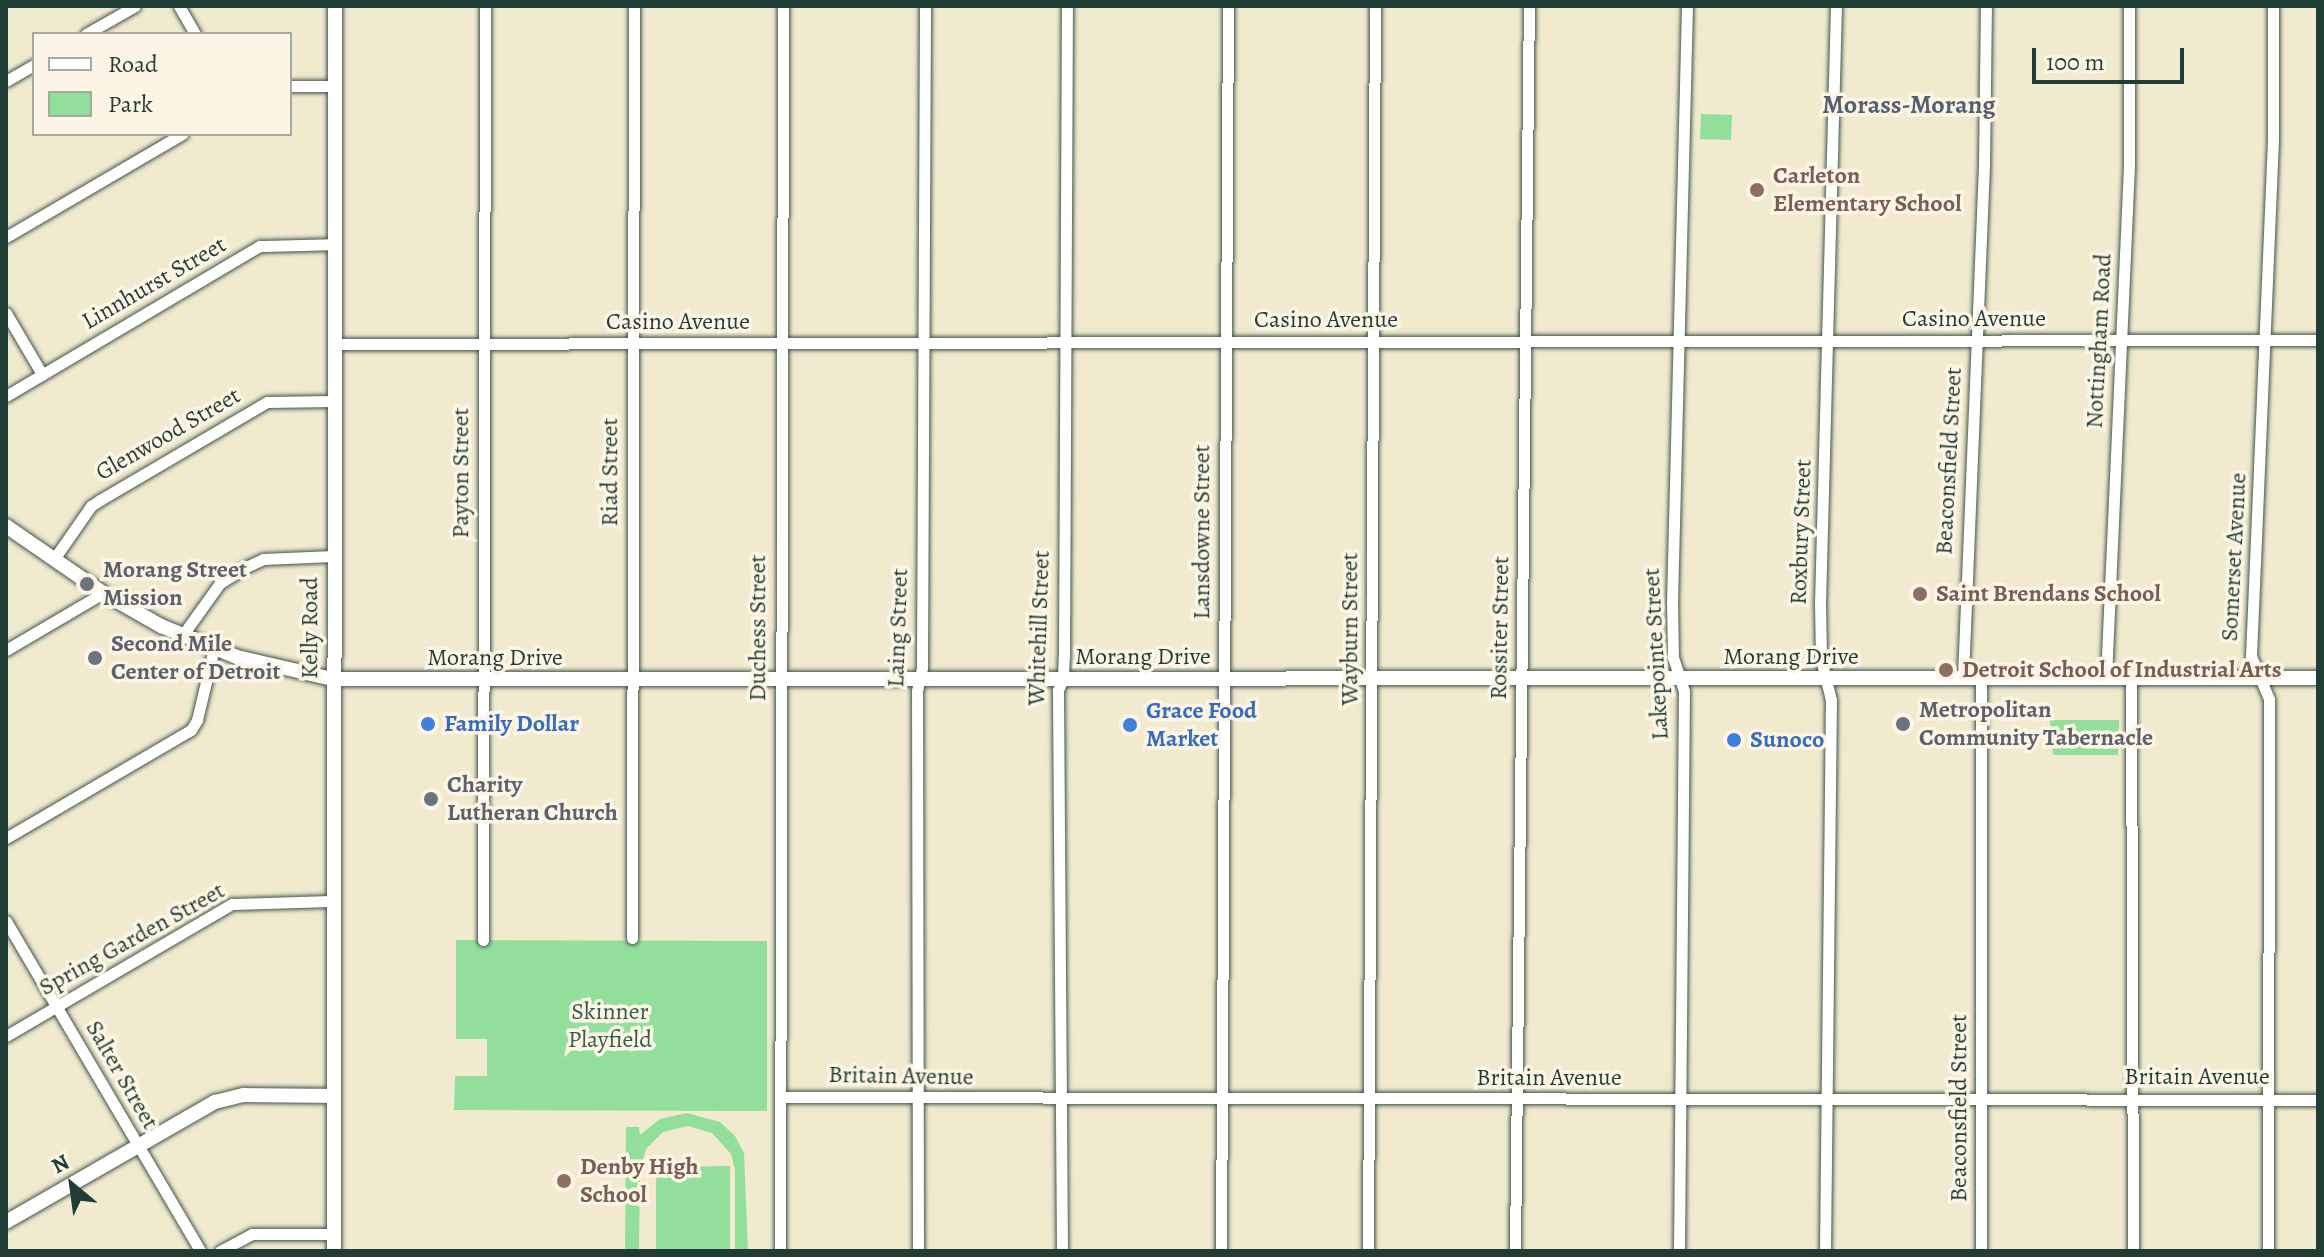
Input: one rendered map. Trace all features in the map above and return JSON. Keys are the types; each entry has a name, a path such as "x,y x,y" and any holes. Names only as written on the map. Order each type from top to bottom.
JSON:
{"street":[{"path":"90,32 135,6"},
{"path":"179,6 194,32"},
{"name":"Kelly Road","path":"334,1251 332,679 335,6"},
{"name":"Payton Street","path":"483,940 485,6"},
{"name":"Riad Street","path":"632,938 634,6"},
{"name":"Duchess Street","path":"780,1251 783,6"},
{"name":"Laing Street","path":"918,1251 925,6"},
{"name":"Whitehill Street","path":"1062,1251 1058,690 1063,679 1067,6"},
{"name":"Lansdowne Street","path":"1221,1251 1228,6"},
{"name":"Wayburn Street","path":"1368,1251 1375,6"},
{"name":"Rossiter Street","path":"1515,1251 1529,6"},
{"name":"Lakepointe Street","path":"1679,1251 1684,691 1673,658 1672,603 1687,6"},
{"name":"Roxbury Street","path":"1825,1251 1831,700 1821,659 1820,604 1836,6"},
{"name":"Beaconsfield Street","path":"1963,677 1977,341 1986,6"},
{"name":"Nottingham Road","path":"2106,678 2129,165 2129,6"},
{"name":"Somerset Avenue","path":"2268,1251 2269,699 2251,656 2265,340 2273,6"},
{"path":"6,81 32,66"},
{"path":"292,86 335,86"},
{"path":"6,237 179,136"},
{"name":"Linnhurst Street","path":"6,396 266,244 334,244"},
{"path":"6,313 42,374"},
{"name":"Casino Avenue","path":"334,344 2318,340"},
{"name":"Glenwood Street","path":"54,559 91,506 267,402 333,401"},
{"name":"Morang Drive","path":"6,526 103,593 182,636 261,664 332,679 2318,678"},
{"path":"182,636 220,583 246,567 263,559 333,556"},
{"path":"6,650 103,593"},
{"path":"6,838 191,730 197,720 214,648"},
{"name":"Beaconsfield Street","path":"1981,677 1981,1251"},
{"path":"2131,678 2133,1251"},
{"name":"Spring Garden Street","path":"6,1036 232,904 333,901"},
{"name":"Salter Street","path":"6,921 200,1251"},
{"path":"6,1222 228,1098 334,1096"},
{"name":"Britain Avenue","path":"780,1097 1222,1101 2318,1100"},
{"path":"220,1251 252,1234 334,1234"}],"green space":[{"path":"1701,114 1732,115 1731,140 1700,139"},
{"path":"2050,720 2119,720 2118,755 2053,755"},
{"name":"Skinner Playfield","path":"456,940 767,941 767,1111 454,1110 455,1076 487,1076 487,1039 456,1039"},
{"path":"687,1113 720,1122 735,1136 744,1153 748,1251 735,1251 735,1170 731,1154 712,1133 688,1126 663,1132 646,1149 640,1170 639,1251 625,1251 626,1127 639,1127 640,1135 660,1119"},
{"path":"730,1166 730,1251 656,1251 656,1167"}],"place":[{"name":"Carleton Elementary School","path":"1757,190"},
{"name":"Morang Street Mission","path":"87,584"},
{"name":"Saint Brendans School","path":"1920,594"},
{"name":"Second Mile Center of Detroit","path":"95,658"},
{"name":"Detroit School of Industrial Arts","path":"1946,670"},
{"name":"Family Dollar","path":"428,724"},
{"name":"Metropolitan Community Tabernacle","path":"1903,724"},
{"name":"Grace Food Market","path":"1130,725"},
{"name":"Sunoco","path":"1734,740"},
{"name":"Charity Lutheran Church","path":"431,799"},
{"name":"Denby High School","path":"564,1181"}],"district":[{"name":"Morass-Morang","path":"1909,105"}]}
